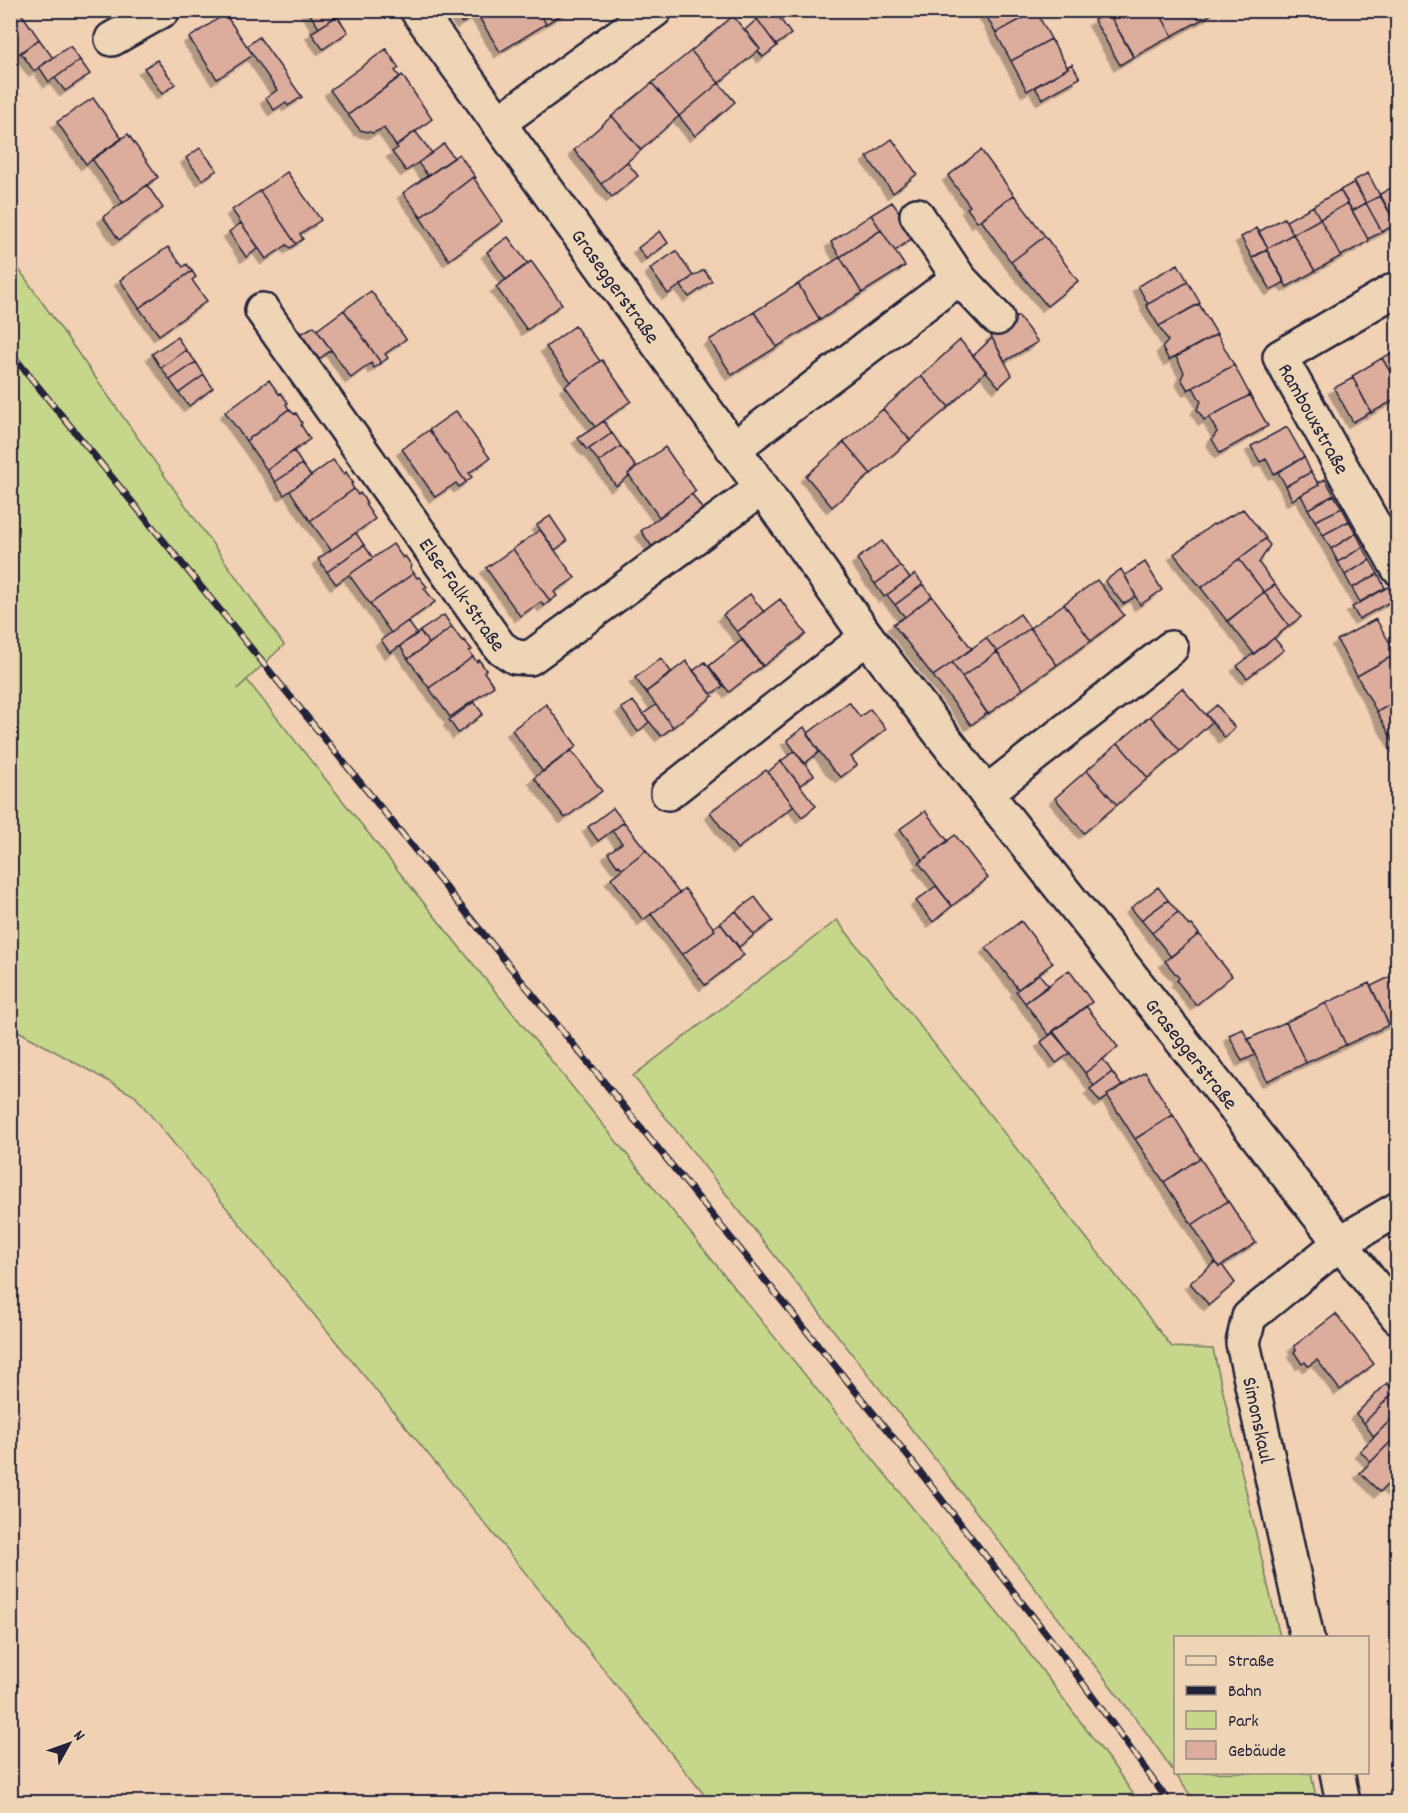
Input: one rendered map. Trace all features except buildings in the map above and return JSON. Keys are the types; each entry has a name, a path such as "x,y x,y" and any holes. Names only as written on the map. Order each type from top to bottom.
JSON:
{"street":[{"path":"112,39 163,10"},
{"name":"Graseggerstraße","path":"417,10 867,638 1398,1317"},
{"path":"498,123 655,10"},
{"path":"917,215 959,278 997,318"},
{"path":"733,449 959,278"},
{"name":"Rambouxstraße","path":"1398,288 1280,357 1398,568"},
{"name":"Else-Falk-Straße","path":"262,310 500,647 515,657 530,658 762,489"},
{"path":"668,793 867,638"},
{"path":"986,793 1171,648"},
{"name":"Simonskaul","path":"1307,1636 1243,1343 1249,1317 1340,1243 1398,1209"},
{"path":"1336,1774 1343,1803"}],"green space":[{"path":"11,258 284,645 237,689 247,680 415,892 1020,1641 1139,1802 710,1802 135,1096 11,1027"},
{"path":"837,920 1172,1347 1213,1349 1280,1636 1174,1636 1174,1772 1146,1732 957,1487 633,1076"},
{"path":"1175,1774 1311,1774 1317,1802 1195,1802"}],"railway":[{"path":"10,352 896,1441 1055,1645 1169,1802"}]}
